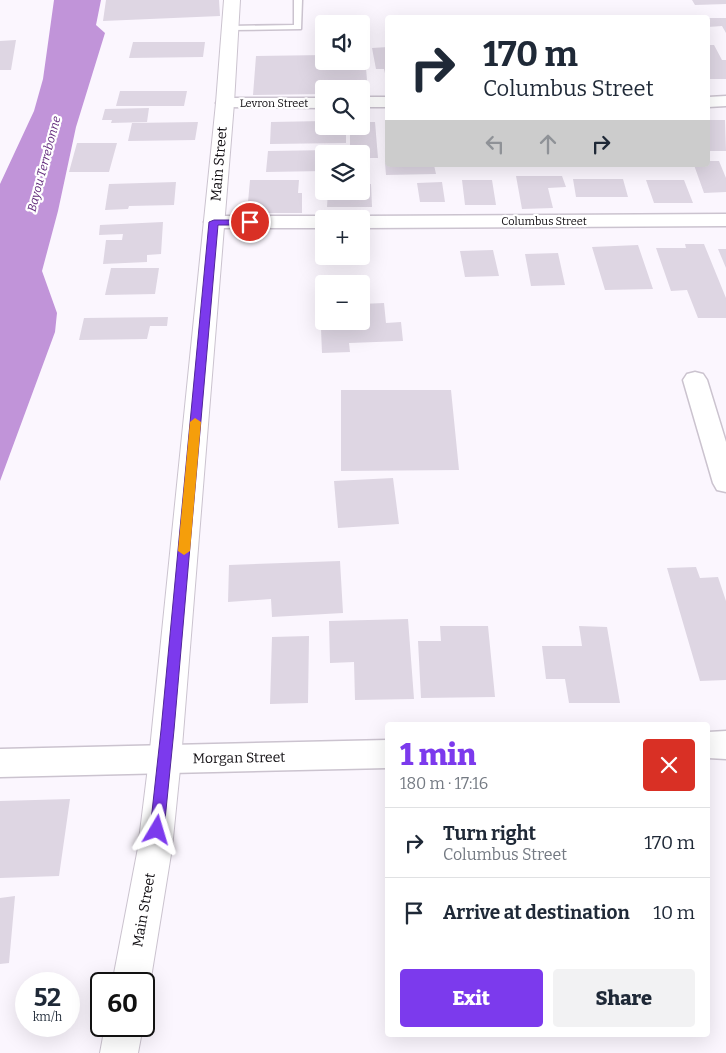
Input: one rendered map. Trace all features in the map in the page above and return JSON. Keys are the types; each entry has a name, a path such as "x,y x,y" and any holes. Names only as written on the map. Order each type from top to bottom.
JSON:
{"main road":[{"name":"Main Street","path":"133,972 155,848 165,759 225,103 232,0"},
{"path":"120,1053 122,1037"}],"street":[{"path":"710,102 726,101"},
{"path":"370,102 385,102"},
{"name":"Levron Street","path":"225,103 315,103"},
{"name":"Columbus Street","path":"370,222 726,220"},
{"path":"214,222 315,222"},
{"path":"695,380 726,483"},
{"path":"710,745 726,745"},
{"name":"Morgan Street","path":"0,762 385,754"}],"lane":[{"path":"230,28 298,27 298,0"}],"water":[{"name":"Bayou Terrebonne","path":"54,0 101,0 96,25 105,33 76,127 58,211 42,271 57,313 55,332 0,481 0,184 34,111 43,79"}],"building":[{"path":"106,0 219,0 220,16 103,21"},
{"path":"692,0 726,0 726,4 695,5"},
{"path":"710,18 726,18 726,33 722,26 710,27"},
{"path":"16,40 11,70 0,70 0,41"},
{"path":"133,42 205,42 203,57 129,58"},
{"path":"710,45 714,45 722,60 726,60 726,79 710,79"},
{"path":"385,47 385,73 384,69 376,69 372,48"},
{"path":"315,55 315,70 366,70 367,80 315,80 315,94 253,95 256,56"},
{"path":"120,91 187,91 184,106 116,106"},
{"path":"149,108 147,122 111,123 112,120 102,120 105,109"},
{"path":"710,120 725,120 726,151 710,151"},
{"path":"315,121 315,135 346,135 346,143 270,144 271,122"},
{"path":"198,122 195,140 128,141 132,123"},
{"path":"370,122 375,122 378,158 370,158 370,145 350,145 350,135 370,135"},
{"path":"77,143 117,143 109,172 69,172"},
{"path":"315,150 315,171 266,172 268,151"},
{"path":"710,161 719,161 726,178 726,192 704,193 695,167 710,167"},
{"path":"385,167 434,167 436,174 386,175"},
{"path":"516,176 562,176 566,187 548,188 553,208 522,209"},
{"path":"573,179 623,179 628,197 576,197"},
{"path":"250,180 299,180 298,193 302,193 302,213 247,213"},
{"path":"462,180 492,180 496,205 465,205"},
{"path":"646,180 684,180 693,203 654,203"},
{"path":"176,182 174,205 129,206 128,209 105,210 109,184"},
{"path":"442,182 445,202 420,202 417,183"},
{"path":"371,184 372,207 327,207 327,200 370,200"},
{"path":"163,222 161,254 147,255 147,262 103,264 106,240 122,240 123,234 99,235 100,225"},
{"path":"685,244 704,244 726,298 726,318 698,318 687,290 671,291 656,248 686,248"},
{"path":"638,245 653,289 605,290 592,247"},
{"path":"718,249 726,249 726,268"},
{"path":"493,250 499,276 465,277 460,251"},
{"path":"558,253 565,285 531,286 525,254"},
{"path":"111,268 159,268 155,294 105,295"},
{"path":"384,303 386,323 401,322 403,341 349,343 350,352 322,353 321,330 370,330 370,304"},
{"path":"168,317 167,326 150,326 147,339 79,340 84,318"},
{"path":"341,390 451,390 459,470 341,471"},
{"path":"393,478 399,524 338,528 334,481"},
{"path":"340,561 343,613 272,617 271,599 228,602 229,565"},
{"path":"696,567 700,578 718,577 726,601 726,680 700,681 667,568"},
{"path":"408,619 414,699 355,700 354,662 330,663 329,621"},
{"path":"440,626 488,626 495,697 421,698 418,641 441,641"},
{"path":"579,626 607,627 620,703 569,703 565,679 546,679 542,646 582,646"},
{"path":"309,636 308,703 270,704 272,637"},
{"path":"70,799 59,876 0,878 0,801"},
{"path":"15,896 9,963 0,964 0,898"}],"slow traffic":[{"path":"184,551 195,422"}],"route":[{"path":"157,830 168,730 214,222 250,222"}]}
